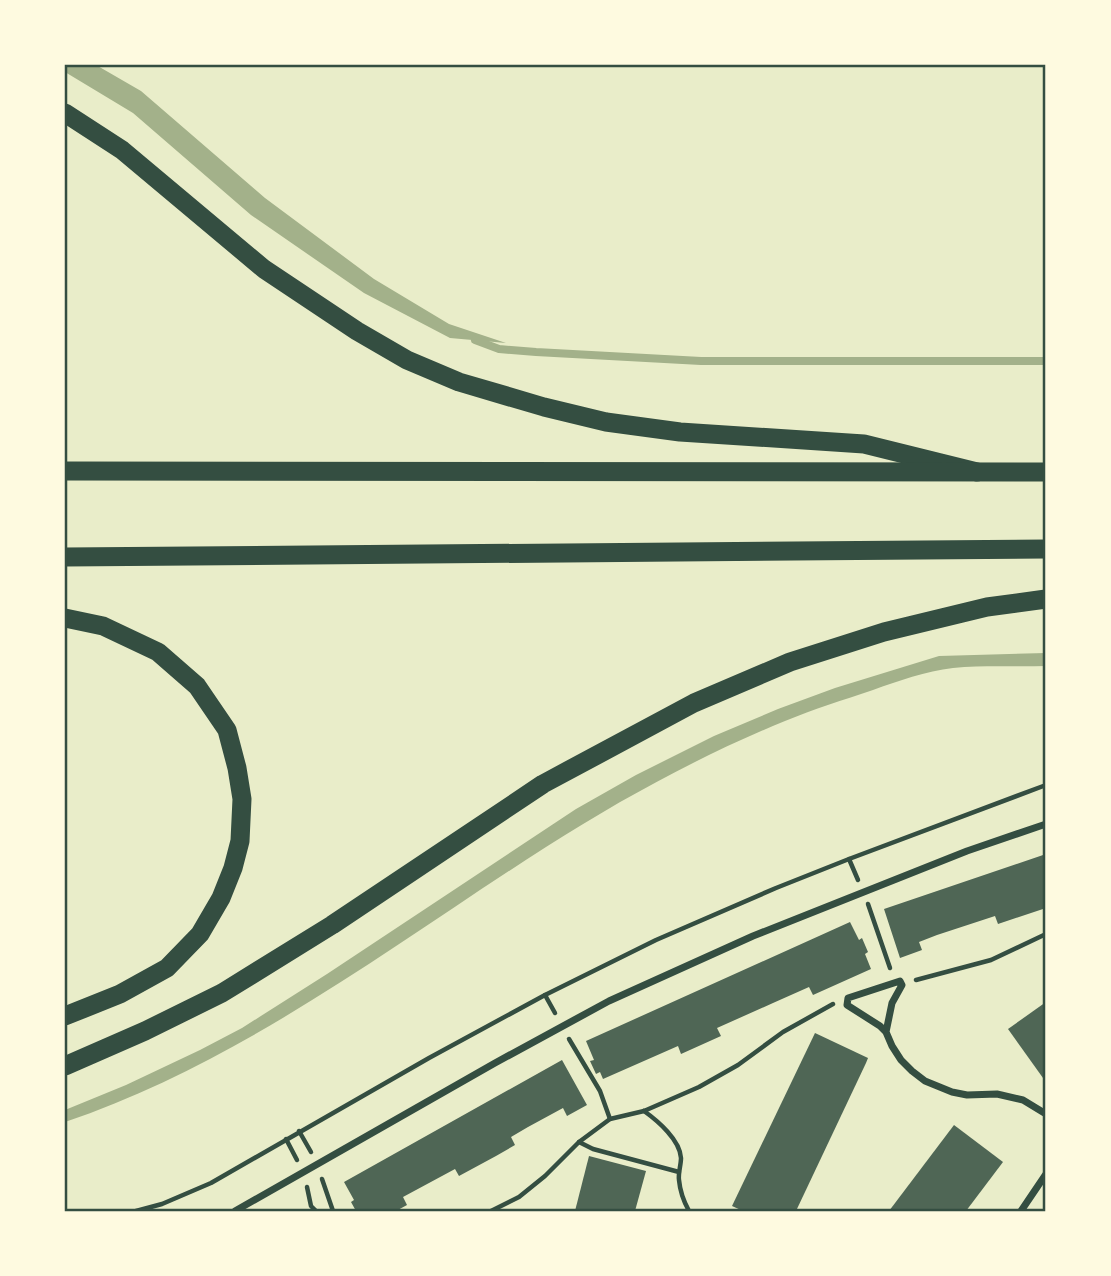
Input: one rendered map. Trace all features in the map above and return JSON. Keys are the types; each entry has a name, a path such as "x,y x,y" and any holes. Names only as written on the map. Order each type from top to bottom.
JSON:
{"highway":[{"path":"65,113 121,150 264,269 407,360 459,382 544,408 606,422 680,432 864,444 977,472"},
{"path":"65,471 1046,472"},
{"path":"65,557 1046,549"},
{"path":"65,1066 222,993 332,925 543,784 694,703 790,662 884,632 987,607 1046,599"},
{"path":"65,618 103,626 158,652 197,686 227,730 242,799 240,841 233,868 221,898 200,934 167,968 120,994 65,1016"}],"street":[{"path":"235,1211 609,1001 765,931 967,851 1046,824"},
{"path":"886,1032 892,1003 902,985 900,981 848,999 847,1004 886,1032 901,1060 912,1071 925,1081 952,1093 998,1094 1023,1100 1046,1114"},
{"path":"1021,1211 1046,1174"}],"path":[{"path":"136,1211 162,1204 211,1183 464,1039 604,965 724,910 849,859 1046,785"},
{"path":"849,859 857,878"},
{"path":"873,918 889,967"},
{"path":"902,985 991,960 1046,934"},
{"path":"491,1211 519,1197 579,1142 610,1119 644,1111 712,1080 738,1065 767,1042 828,1006 848,999"},
{"path":"576,1053 600,1091 610,1119"},
{"path":"644,1111 660,1125 680,1151 681,1190 689,1211"},
{"path":"299,1131 310,1150"},
{"path":"286,1139 296,1158"},
{"path":"579,1142 593,1149 679,1172"},
{"path":"327,1197 332,1211"},
{"path":"311,1206 316,1211"}],"shaded area":[{"path":"65,65 96,65 141,91 265,198 374,279 449,324 506,343 450,338 364,293 251,215 133,113 65,72"},
{"path":"1046,653 1046,666 987,666 933,671 807,712 753,734 662,779 575,829 372,962 254,1035 193,1068 130,1097 65,1122 65,1110 126,1085 242,1028 576,809 714,736 835,688 939,656"}],"building":[{"path":"1046,854 1046,908 998,924 995,916 937,935 919,942 922,950 900,958 884,909"},
{"path":"850,922 859,940 862,938 871,969 813,995 809,987 717,1028 721,1036 681,1054 678,1046 603,1079 600,1072 596,1074 590,1061 594,1060 586,1041"},
{"path":"1046,1002 1046,1075 1043,1078 1008,1029"},
{"path":"815,1033 868,1058 866,1063 796,1211 743,1211 732,1206"},
{"path":"562,1060 587,1105 567,1116 563,1108 528,1127 511,1137 515,1145 459,1176 455,1169 403,1197 407,1205 396,1211 356,1211 351,1202 354,1200 344,1182"},
{"path":"954,1125 1003,1162 966,1211 889,1211"},
{"path":"589,1156 646,1171 635,1211 575,1211"}],"waterway":[{"path":"475,340 499,349 701,361 1046,361"}]}
